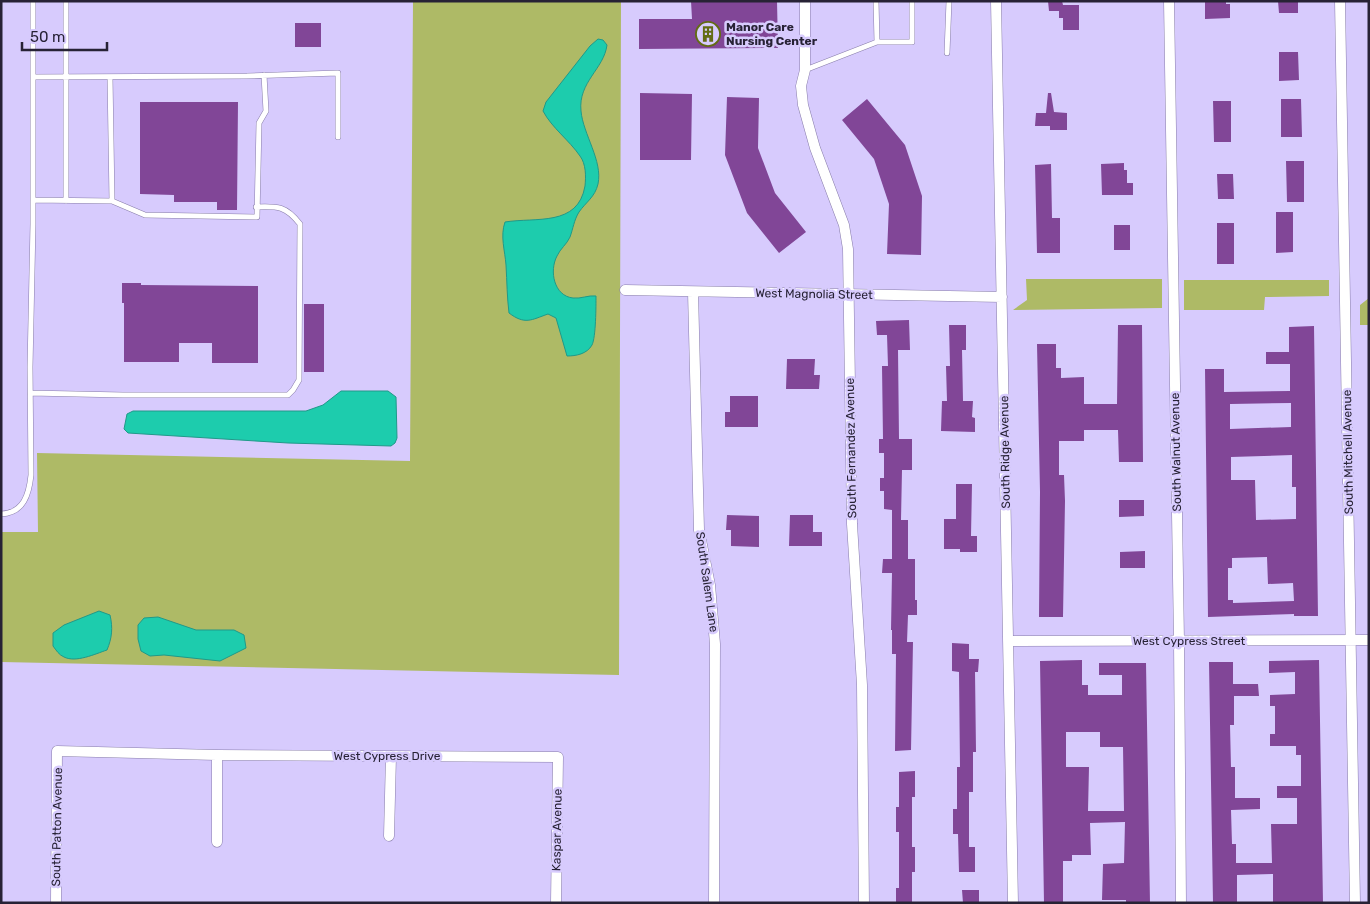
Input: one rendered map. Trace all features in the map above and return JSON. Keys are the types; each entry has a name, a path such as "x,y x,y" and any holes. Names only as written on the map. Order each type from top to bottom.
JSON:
{"street":[{"name":"South Fernandez Avenue","path":"805,1 803,104 815,148 844,225 848,249 852,524 862,685 864,903"},
{"name":"South Ridge Avenue","path":"996,1 1013,903"},
{"name":"South Walnut Avenue","path":"1168,1 1182,903"},
{"name":"South Mitchell Avenue","path":"1340,1 1355,903"},
{"name":"West Magnolia Street","path":"625,290 1002,297"},
{"name":"South Salem Lane","path":"693,292 699,530 710,585 715,644 714,903"},
{"name":"West Cypress Street","path":"1008,641 1369,640"},
{"name":"West Cypress Drive","path":"57,751 217,755 558,757"},
{"name":"South Patton Avenue","path":"56,903 57,751"},
{"path":"217,755 217,842"},
{"path":"389,836 390,756"},
{"name":"Kaspar Avenue","path":"556,903 558,757"}],"lane":[{"path":"1,514 18,509 25,501 30,490 31,475 33,1"},
{"path":"66,1 66,201"},
{"path":"876,1 877,42"},
{"path":"805,70 877,42 912,42 912,1"},
{"path":"948,53 949,1"},
{"path":"33,77 338,73 338,137"},
{"path":"33,200 112,201 145,215 257,217 259,123 266,111 264,75"},
{"path":"110,77 112,201"},
{"path":"30,393 288,395 299,380 300,224 291,212 276,206 256,207"}],"shaded area":[{"path":"413,1 621,1 619,675 1,662 1,532 38,532 37,453 410,461"},
{"path":"598,39 603,40 607,45 605,54 583,92 581,111 598,166 598,184 593,196 577,215 570,237 558,253 553,269 557,288 561,293 573,298 596,296 595,329 592,345 587,351 574,356 567,356 556,318 548,314 524,320 509,313 503,233 505,222 542,219 565,214 574,208 581,199 585,186 582,159 543,111 546,102 590,46"},
{"path":"1026,279 1162,279 1162,308 1013,310 1027,300"},
{"path":"1184,280 1329,280 1329,296 1265,297 1264,310 1184,310"},
{"path":"1369,298 1369,325 1360,325 1360,305"},
{"path":"341,391 388,391 396,397 397,438 395,443 391,446 288,443 128,433 124,429 127,414 133,411 306,411 323,405"},
{"path":"99,611 110,615 112,624 112,633 107,650 74,659 69,659 59,654 53,646 53,633 64,625"},
{"path":"158,617 196,630 234,630 244,635 246,648 220,661 164,655 150,656 141,651 138,639 138,625 144,618"}],"building":[{"name":"Manor Care Nursing Center","path":"691,1 777,1 778,48 639,49 639,19 692,19"},
{"path":"1048,1 1062,1 1063,5 1079,5 1079,30 1063,30 1063,18 1059,18 1059,11 1049,11"},
{"path":"1205,1 1226,1 1226,4 1230,4 1230,18 1205,19"},
{"path":"1278,1 1298,1 1298,13 1279,13"},
{"path":"295,23 321,23 321,47 295,47"},
{"path":"1279,52 1298,52 1299,80 1279,81"},
{"path":"640,93 692,94 691,160 640,160"},
{"path":"1048,93 1051,93 1054,112 1067,113 1067,130 1050,130 1050,126 1035,126 1036,113 1046,113"},
{"path":"727,97 759,98 758,148 775,193 806,232 779,253 747,213 725,155"},
{"path":"867,99 905,145 922,196 921,255 887,254 889,204 874,159 842,120"},
{"path":"1281,99 1301,99 1302,137 1281,137"},
{"path":"1213,101 1231,101 1231,142 1214,142"},
{"path":"140,102 238,102 237,210 217,210 217,202 174,202 174,195 140,194"},
{"path":"1286,161 1304,161 1304,202 1287,202"},
{"path":"1124,163 1124,170 1127,170 1127,183 1133,183 1133,195 1102,195 1101,164"},
{"path":"1051,164 1052,218 1060,218 1060,253 1037,253 1035,165"},
{"path":"1217,174 1233,174 1234,199 1218,199"},
{"path":"1276,212 1293,212 1293,252 1276,253"},
{"path":"1217,223 1234,223 1234,264 1217,264"},
{"path":"1114,225 1130,225 1130,250 1114,250"},
{"path":"122,283 141,283 141,285 258,286 258,363 212,363 212,343 179,343 179,362 124,362"},
{"path":"304,304 324,304 324,372 304,372"},
{"path":"909,320 910,350 898,350 899,439 912,439 912,470 902,470 901,520 908,520 908,559 915,559 917,615 908,615 907,642 913,642 911,750 895,751 896,654 892,654 892,573 882,573 883,559 892,559 892,510 884,509 884,491 880,491 880,478 884,478 884,453 879,453 879,439 883,439 882,366 888,366 887,335 877,335 876,321"},
{"path":"949,325 966,325 966,350 962,350 963,401 973,401 972,417 975,418 975,432 941,431 942,401 947,401 946,366 950,366"},
{"path":"1118,325 1142,325 1143,462 1119,462 1118,430 1084,430 1084,441 1059,441 1059,475 1064,475 1065,501 1063,617 1039,617 1040,492 1037,344 1056,344 1056,368 1061,368 1061,378 1084,377 1084,404 1117,404"},
{"path":"1314,326 1318,616 1294,616 1294,614 1208,617 1205,369 1224,369 1224,392 1290,391 1290,364 1266,364 1266,352 1289,352 1289,327","holes":["1291,403 1291,427 1230,429 1230,404","1292,455 1292,487 1296,487 1296,519 1256,520 1255,480 1231,480 1231,457","1267,557 1268,584 1293,583 1294,601 1233,603 1233,600 1228,600 1228,568 1232,568 1232,558"]},
{"path":"787,359 815,359 814,375 820,375 819,389 786,389"},
{"path":"730,396 758,396 758,427 725,427 725,412 730,412"},
{"path":"956,484 972,484 971,536 977,536 977,552 960,552 960,549 944,549 944,519 956,519"},
{"path":"1119,500 1144,500 1144,516 1119,517"},
{"path":"727,515 759,516 759,547 731,546 731,530 726,530"},
{"path":"790,515 813,515 813,532 822,532 822,546 789,546"},
{"path":"1145,551 1145,568 1120,568 1120,552"},
{"path":"952,643 969,644 969,659 979,659 978,672 975,672 976,752 973,752 973,792 969,792 969,847 975,847 975,872 959,872 958,834 953,834 953,809 957,809 957,767 960,767 959,672 952,671"},
{"path":"1082,660 1082,685 1088,685 1088,695 1122,695 1122,675 1099,675 1099,663 1146,663 1150,903 1102,900 1103,864 1124,863 1125,822 1090,823 1091,855 1072,855 1072,861 1063,861 1063,903 1044,903 1040,661","holes":["1066,732 1100,732 1100,747 1123,747 1124,811 1088,811 1089,767 1066,767"]},
{"path":"1319,660 1323,903 1273,903 1273,874 1237,875 1237,903 1213,903 1209,662 1233,662 1233,684 1258,684 1259,696 1234,696 1234,725 1230,725 1231,767 1235,767 1235,798 1260,798 1260,809 1231,810 1232,844 1236,844 1236,863 1272,863 1271,824 1297,824 1297,798 1277,798 1277,786 1301,786 1301,755 1296,755 1296,746 1270,746 1270,734 1275,734 1275,706 1270,706 1270,695 1295,694 1295,672 1269,673 1269,661"},
{"path":"915,771 915,797 912,797 912,847 915,847 915,872 912,872 912,903 896,903 896,888 899,888 899,832 896,832 896,807 899,807 899,772"},
{"path":"962,890 979,890 979,903 963,903"}],"place":[{"name":"Manor Care Nursing Center","path":"708,34"}]}
